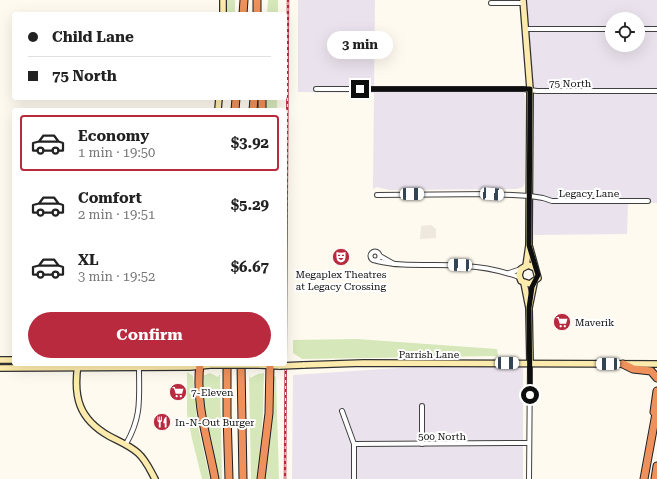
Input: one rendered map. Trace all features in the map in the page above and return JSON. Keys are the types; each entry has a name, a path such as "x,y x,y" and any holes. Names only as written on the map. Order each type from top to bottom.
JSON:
{"highway":[{"path":"243,12 244,0"},
{"path":"257,0 257,12"},
{"path":"623,364 633,369 651,371 657,378"},
{"path":"640,364 657,371"},
{"path":"199,366 200,408 215,479"},
{"path":"227,366 229,479"},
{"path":"241,366 243,479"},
{"path":"261,479 269,413 270,366"},
{"path":"644,479 657,391"},
{"path":"651,436 657,408"},
{"path":"655,479 657,466"}],"main road":[{"path":"223,0 223,12"},
{"path":"523,4 530,89 530,196 529,245 519,277 524,283 529,308 530,363"},
{"path":"529,245 538,275 534,283 529,308"},
{"path":"523,267 535,268"},
{"path":"524,283 534,283"},
{"path":"0,360 12,360"},
{"name":"Parrish Lane","path":"287,366 363,363 657,364"},
{"path":"78,366 77,394 86,418 99,430 126,444 139,454 155,479"},
{"name":"Parrish Lane","path":"0,368 78,366 139,368 193,366"}],"street":[{"path":"491,3 523,4"},
{"path":"525,29 605,29"},
{"path":"645,29 657,29"},
{"name":"75 North","path":"316,89 530,89 537,91 657,91"},
{"name":"Legacy Lane","path":"377,195 484,194 530,196 552,201 648,201"},
{"path":"394,264 376,252 371,254 372,260 391,265 466,266 509,273 519,277"},
{"path":"377,261 380,256"},
{"path":"509,273 523,267"},
{"path":"529,479 530,363"},
{"path":"126,444 135,428 138,417 139,368"},
{"path":"422,406 422,444"},
{"path":"342,411 354,444 354,479"},
{"name":"500 North","path":"354,444 529,443"}],"shaded area":[{"path":"298,0 375,0 374,90 523,91 525,97 525,182 523,187 517,189 389,190 377,187 373,189 374,93 298,92"},
{"path":"527,0 657,0 657,203 628,203 627,234 534,235 534,101"},
{"path":"431,225 436,229 436,238 420,239 421,226"},
{"path":"429,366 523,366 523,479 292,479 293,375"}],"green space":[{"path":"227,0 235,0 235,12 227,12"},
{"path":"268,0 278,0 278,12 267,12"},
{"path":"265,100 277,100 277,108 265,108"},
{"path":"357,339 497,349 498,356 302,359 293,353 293,340"},
{"path":"187,372 193,376 197,422 210,479 202,479 192,439 187,414"},
{"path":"210,373 218,377 220,374 222,479 218,479 202,405 202,376"},
{"path":"264,373 263,413 258,479 251,479 249,374 250,378"},
{"path":"274,376 276,377 279,479 263,479 273,414"}],"railway":[{"path":"287,160 288,0"},
{"path":"285,479 286,366"}],"place":[{"name":"Megaplex Theatres at Legacy Crossing","path":"341,257"},
{"name":"Maverik","path":"562,322"},
{"name":"7-Eleven","path":"178,392"},
{"name":"In-N-Out Burger","path":"162,422"}],"route":[{"path":"360,89 530,89 529,245 532,251 538,278 532,287 532,301 529,308 530,395"}]}
